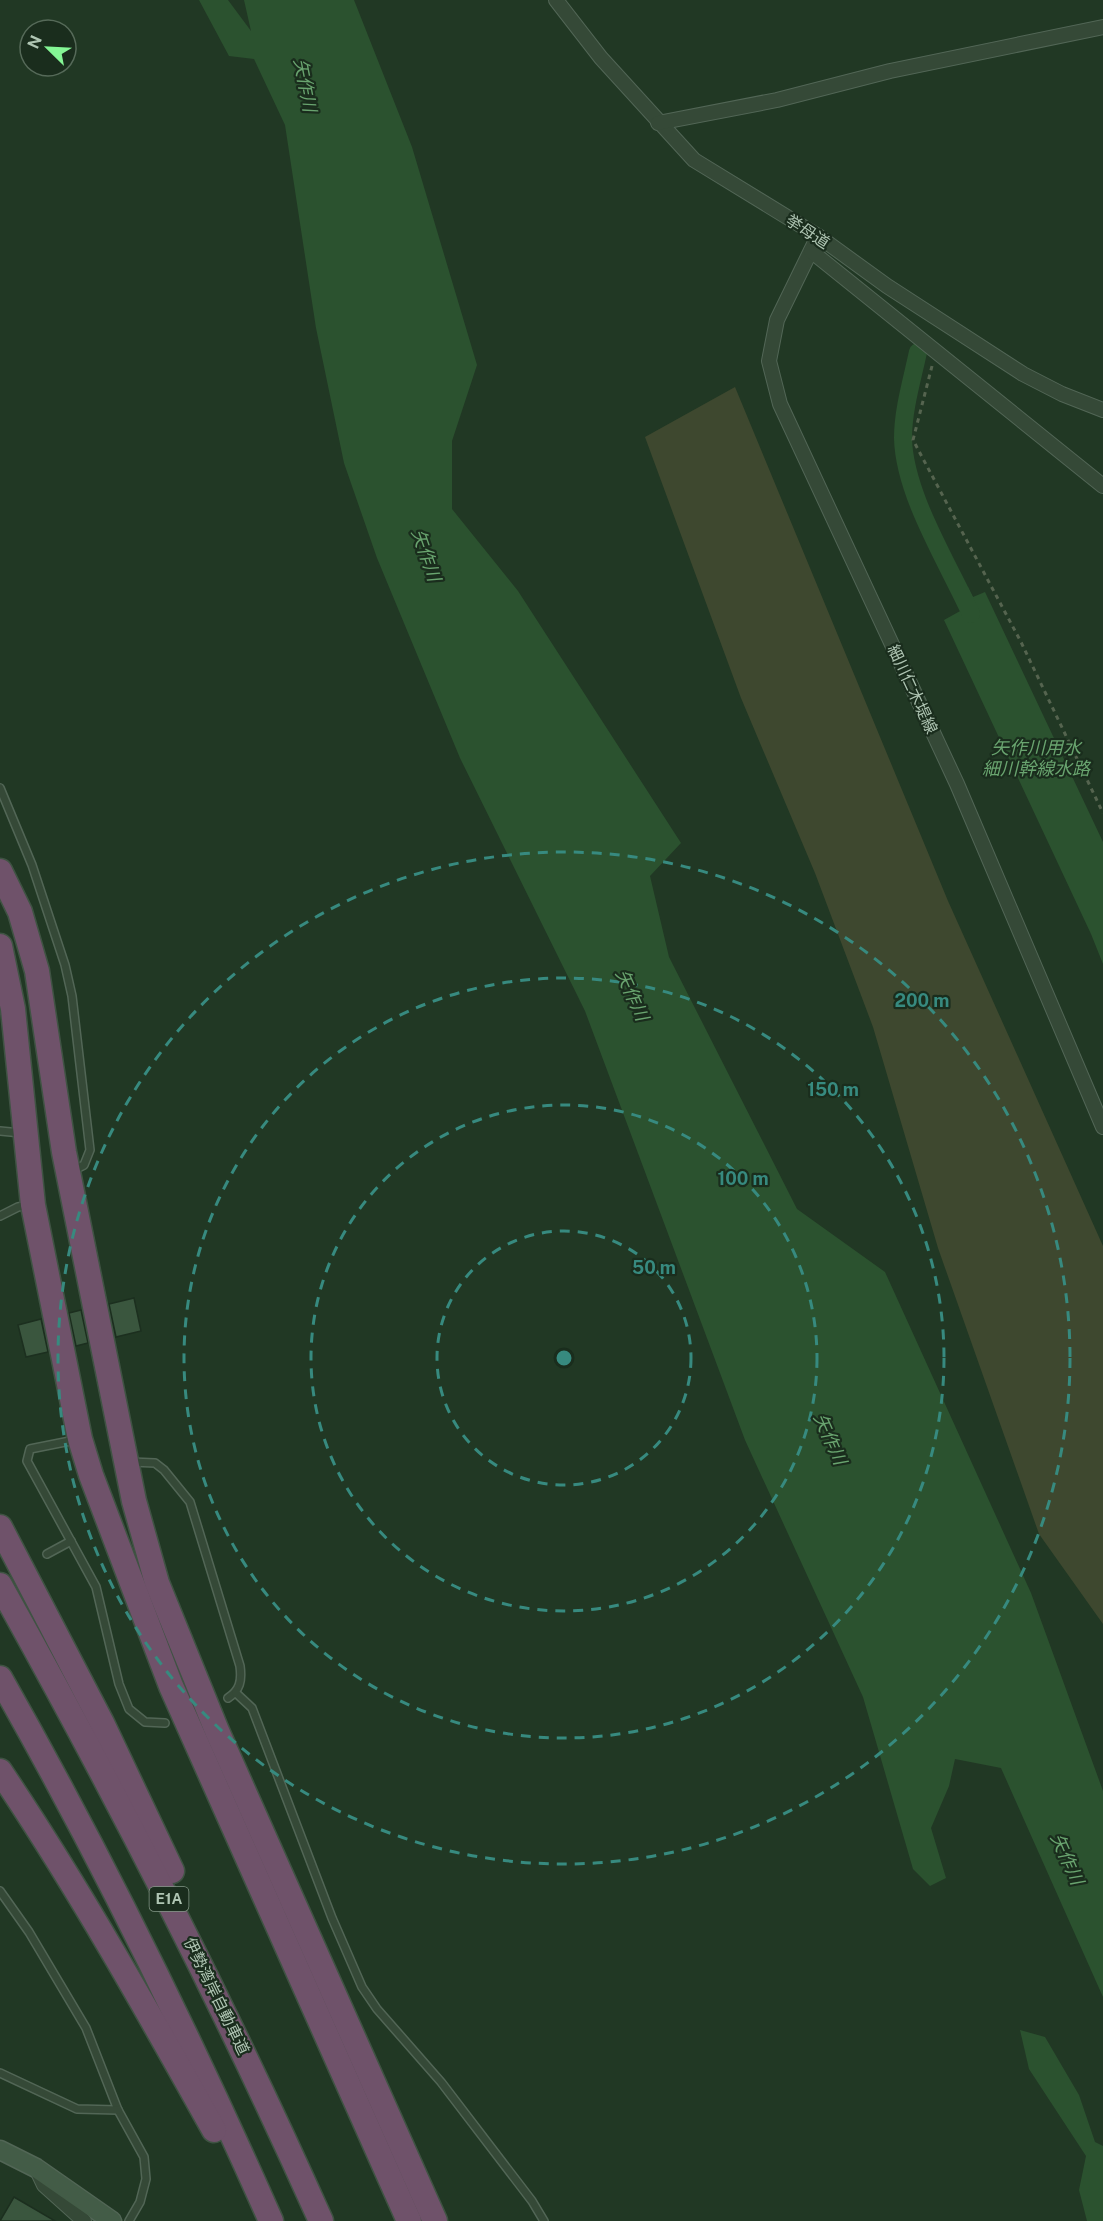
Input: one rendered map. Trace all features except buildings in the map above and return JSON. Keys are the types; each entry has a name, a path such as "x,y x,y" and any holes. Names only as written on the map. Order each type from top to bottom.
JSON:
{"highway":[{"path":"0,871 20,912 35,961 68,1172 144,1540 175,1633 435,2221"},
{"path":"2,957 14,1018 12,1132 33,1205 80,1438 99,1497 171,1686 409,2221"},
{"path":"0,1527 102,1723 166,1857 216,1971 274,2116"},
{"name":"伊勢湾岸自動車道","path":"0,1586 151,1863 274,2116 321,2221"},
{"name":"E1A","path":"0,1678 38,1744 169,1998 271,2221"},
{"path":"0,1771 42,1833 122,1963 265,2221"}],"street":[{"name":"挙母道","path":"556,0 601,58 694,160 818,237 887,286 1023,374 1062,394 1103,410"},
{"path":"658,123 777,100 890,71 1103,27"},
{"name":"細川仁木堤線","path":"818,237 777,320 769,361 780,404 957,784 1103,1127"},
{"path":"812,251 1103,486"},
{"path":"0,2150 36,2168 112,2221"},
{"path":"36,2168 44,2185 84,2221"}],"lane":[{"path":"0,788 35,875 72,996 90,1150 84,1165 68,1172"},
{"path":"0,1216 18,1207 33,1205"},
{"path":"80,1438 37,1446 27,1455 29,1467 96,1587 119,1684 129,1709 145,1722 165,1723"},
{"path":"128,1462 138,1460 155,1463 164,1470 190,1502 242,1676 236,1693 228,1698"},
{"path":"47,1554 71,1541"},
{"path":"236,1693 252,1708 332,1918 363,1987 396,2033 441,2082 532,2201 544,2221"},
{"path":"0,1891 28,1932 86,2028 118,2110 144,2157 146,2179 140,2202 129,2221"},
{"path":"0,2073 77,2109 118,2110"}],"path":[{"path":"936,353 913,440 1021,642 1103,813"}],"shaded area":[{"path":"735,387 948,901 1103,1246 1103,1624 1039,1534 938,1248 873,1027 815,873 741,698 645,437"}],"water":[{"name":"矢作川","path":"199,0 228,0 251,31 244,0 354,0 412,147 477,365 452,441 452,509 518,591 681,843 650,876 669,957 797,1209 885,1272 1031,1593 1103,1791 1103,1997 1001,1768 955,1759 949,1786 931,1828 946,1878 930,1886 913,1869 863,1697 745,1440 585,1011 460,758 377,558 344,463 316,328 285,125 254,59 229,56"},
{"name":"矢作川用水 細川幹線水路","path":"968,587 973,597 985,592 1103,842 1103,964 944,620 962,610 954,594"},
{"path":"1020,2030 1045,2037 1079,2095 1095,2142 1103,2146 1103,2221 1087,2221 1079,2190 1086,2156 1029,2069"}],"waterway":[{"name":"矢作川用水 細川幹線水路","path":"918,352 904,417 905,460 919,505 971,614"}]}
